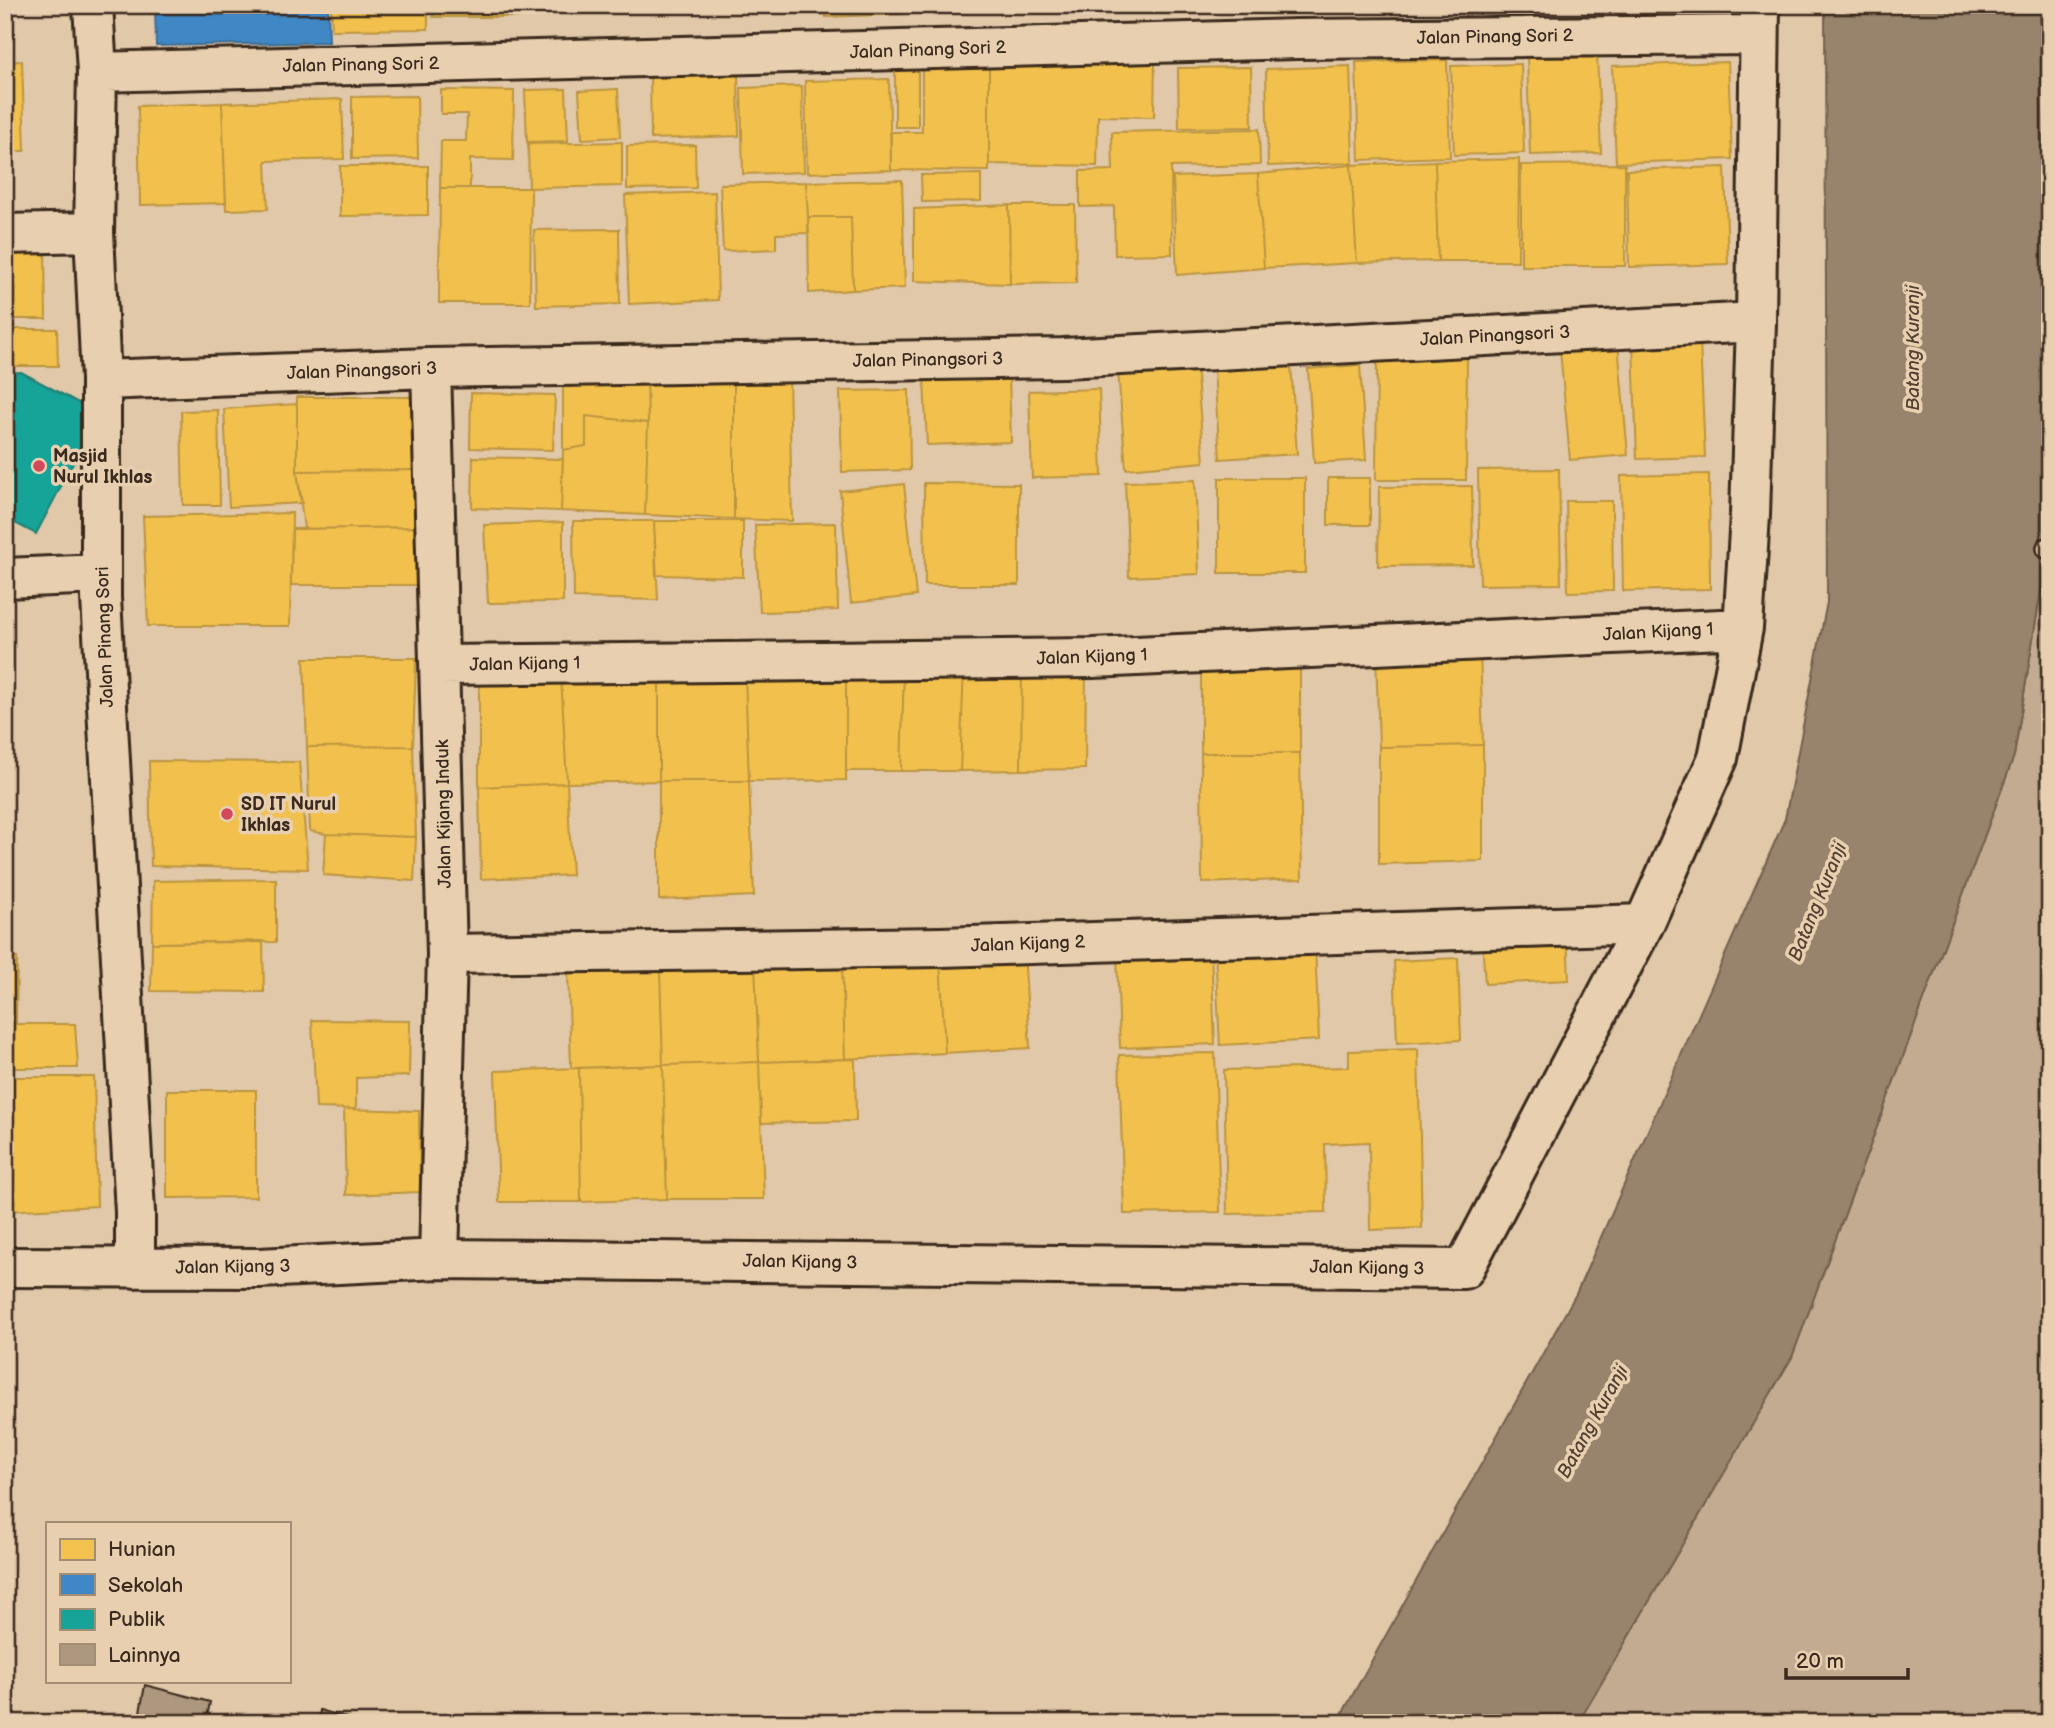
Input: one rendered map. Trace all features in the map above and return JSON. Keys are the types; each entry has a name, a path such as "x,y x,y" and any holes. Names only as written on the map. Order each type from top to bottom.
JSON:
{"street":[{"name":"Jalan Pinang Sori","path":"93,5 97,72 94,232 101,380 101,574 135,1212 135,1268"},
{"name":"Jalan Pinang Sori 2","path":"97,72 1296,39 1759,20"},
{"path":"1626,924 1718,758 1743,628 1750,515 1756,322 1759,20"},
{"path":"5,234 94,232"},
{"name":"Jalan Pinangsori 3","path":"101,380 431,368 1063,358 1756,322"},
{"name":"Jalan Kijang Induk","path":"431,368 447,954 439,1259"},
{"path":"5,578 101,574"},
{"name":"Jalan Kijang 1","path":"440,665 1093,658 1743,628"},
{"name":"Jalan Kijang 3","path":"5,1267 259,1268 439,1259 1464,1269 1626,924"},
{"name":"Jalan Kijang 2","path":"447,954 941,947 1626,924"}],"shaded area":[{"path":"2050,534 2050,1723 1578,1723 1792,1357 2014,756"}],"water":[{"name":"Batang Kuranji","path":"1825,5 2040,5 2043,159 2050,229 2050,534 2014,756 1792,1357 1578,1723 1337,1723 1576,1294 1785,819 1827,602"}],"building: Hunian":[{"path":"331,5 428,5 428,29 332,30"},
{"path":"433,5 524,5 524,17 433,17"},
{"path":"825,5 903,5 903,14 826,17"},
{"path":"1597,54 1601,153 1530,155 1527,56"},
{"path":"895,56 918,56 918,127 895,127"},
{"path":"922,56 989,56 989,171 891,170 891,132 922,132"},
{"path":"989,56 1155,60 1154,117 1098,116 1097,166 989,164"},
{"path":"1447,60 1450,157 1359,160 1356,62"},
{"path":"22,61 25,151 5,151 5,62"},
{"path":"1728,62 1732,159 1616,163 1612,66"},
{"path":"1521,64 1524,153 1454,155 1451,66"},
{"path":"1350,66 1353,163 1268,166 1266,69"},
{"path":"1251,67 1252,127 1179,128 1178,68"},
{"path":"738,72 739,136 651,139 650,74"},
{"path":"889,79 891,170 807,173 805,81"},
{"path":"802,86 804,172 743,174 741,88"},
{"path":"566,89 568,141 527,142 525,90"},
{"path":"618,89 620,137 582,139 579,91"},
{"path":"441,90 514,91 513,160 470,159 470,188 440,188 441,141 466,141 467,114 441,114"},
{"path":"417,96 418,158 352,159 352,97"},
{"path":"342,99 344,159 266,161 268,209 226,210 222,103"},
{"path":"222,103 226,203 140,205 138,106"},
{"path":"1259,129 1260,165 1171,167 1172,254 1115,255 1114,206 1080,207 1080,171 1113,170 1112,132"},
{"path":"622,142 622,186 529,188 528,144"},
{"path":"695,145 696,188 627,189 627,146"},
{"path":"1519,159 1518,261 1438,261 1435,161"},
{"path":"1435,161 1438,261 1357,263 1351,165"},
{"path":"1625,164 1625,266 1521,266 1521,165"},
{"path":"1351,165 1357,263 1264,268 1258,174"},
{"path":"340,166 428,166 428,215 340,216"},
{"path":"1725,167 1728,264 1629,267 1627,170"},
{"path":"981,174 981,201 922,202 921,175"},
{"path":"1258,174 1264,268 1177,275 1173,177"},
{"path":"902,180 905,288 853,290 851,217 808,217 806,182"},
{"path":"806,182 809,233 776,234 776,249 723,251 720,184"},
{"path":"440,188 531,188 530,303 439,303"},
{"path":"715,192 718,300 629,304 625,195"},
{"path":"1009,205 1075,205 1076,283 1010,284"},
{"path":"1009,205 1010,284 914,281 914,209"},
{"path":"808,217 851,217 853,290 809,293"},
{"path":"619,229 620,304 536,306 534,230"},
{"path":"45,251 46,319 5,319 5,252"},
{"path":"6,329 57,329 58,366 6,366"},
{"path":"1700,341 1705,457 1637,459 1633,343"},
{"path":"1618,344 1628,455 1570,460 1560,350"},
{"path":"1377,354 1467,355 1466,480 1376,480"},
{"path":"1196,365 1204,462 1126,469 1118,371"},
{"path":"1291,365 1297,454 1220,459 1214,370"},
{"path":"1360,365 1366,460 1314,463 1308,369"},
{"path":"789,374 792,521 734,519 734,377"},
{"path":"1009,376 1011,442 927,445 924,380"},
{"path":"734,377 734,519 645,515 647,379"},
{"path":"563,379 647,379 648,423 586,416 586,446 563,450"},
{"path":"1099,389 1102,476 1032,478 1029,391"},
{"path":"909,390 910,470 842,472 840,391"},
{"path":"471,393 555,395 553,450 470,448"},
{"path":"297,397 419,397 420,470 297,471"},
{"path":"297,404 297,471 302,503 229,507 224,409"},
{"path":"218,410 220,505 183,505 181,411"},
{"path":"586,416 648,423 645,515 561,511 563,450 586,446"},
{"path":"473,457 563,459 561,511 472,508"},
{"path":"1559,469 1561,584 1480,585 1478,470"},
{"path":"420,470 420,527 304,529 297,471"},
{"path":"1709,474 1710,589 1623,591 1621,476"},
{"path":"1219,478 1305,478 1305,573 1219,573"},
{"path":"1328,478 1370,478 1370,525 1328,525"},
{"path":"1195,480 1199,574 1129,577 1125,482"},
{"path":"924,483 1019,484 1019,585 925,585"},
{"path":"904,484 916,596 851,603 840,491"},
{"path":"1472,486 1473,565 1378,566 1379,487"},
{"path":"1566,501 1612,501 1613,591 1568,592"},
{"path":"292,513 290,626 148,626 143,516"},
{"path":"573,521 654,521 658,600 574,598"},
{"path":"654,521 743,521 743,577 656,575"},
{"path":"563,522 563,602 488,603 484,525"},
{"path":"836,523 838,610 760,612 755,525"},
{"path":"420,527 420,585 291,585 292,529"},
{"path":"1480,649 1483,745 1379,747 1376,652"},
{"path":"1201,656 1300,656 1300,753 1201,753"},
{"path":"304,658 416,658 413,746 307,747"},
{"path":"1086,665 1085,769 1021,770 1022,667"},
{"path":"964,666 960,771 901,771 904,668"},
{"path":"964,666 1022,667 1021,770 960,771"},
{"path":"904,668 901,771 846,771 846,670"},
{"path":"846,670 846,780 749,781 745,675"},
{"path":"659,674 659,781 567,783 561,676"},
{"path":"659,674 745,675 749,781 659,781"},
{"path":"479,675 561,676 567,783 479,787"},
{"path":"1483,745 1483,861 1379,864 1379,747"},
{"path":"413,746 416,837 310,831 307,747"},
{"path":"1201,753 1300,753 1302,879 1202,883"},
{"name":"SD IT Nurul Ikhlas","path":"149,761 299,762 308,869 151,866"},
{"path":"659,781 749,781 754,896 659,900"},
{"path":"567,783 572,875 481,879 479,787"},
{"path":"326,834 416,837 414,881 323,875"},
{"path":"276,879 276,942 152,943 153,881"},
{"path":"1567,935 1569,980 1485,984 1482,939"},
{"path":"263,941 264,992 151,991 152,943"},
{"path":"1315,945 1319,1040 1220,1045 1215,950"},
{"path":"1211,951 1215,1044 1120,1048 1117,955"},
{"path":"1024,952 1030,1048 945,1053 940,957"},
{"path":"940,957 945,1053 845,1059 842,962"},
{"path":"5,958 17,958 16,1024 75,1024 78,1068 5,1068"},
{"path":"1458,958 1461,1040 1397,1043 1394,961"},
{"path":"842,962 845,1059 759,1062 755,964"},
{"path":"755,964 759,1062 663,1065 660,970"},
{"path":"660,970 663,1065 571,1068 568,972"},
{"path":"312,1020 410,1021 409,1076 356,1078 356,1109 316,1108"},
{"path":"1418,1049 1422,1228 1370,1230 1369,1142 1325,1144 1326,1212 1227,1214 1224,1070 1349,1067 1349,1051"},
{"path":"1215,1053 1220,1212 1124,1214 1119,1055"},
{"path":"855,1059 856,1121 761,1123 759,1062"},
{"path":"759,1062 764,1199 667,1199 663,1065"},
{"path":"663,1065 667,1199 581,1202 579,1068"},
{"path":"579,1068 581,1202 499,1202 495,1071"},
{"path":"5,1077 94,1077 97,1206 5,1211"},
{"path":"167,1090 256,1090 256,1197 167,1198"},
{"path":"344,1109 419,1111 420,1192 346,1195"}],"building: Sekolah":[{"path":"155,5 328,5 329,42 156,46"}],"building: Publik":[{"name":"Masjid Nurul Ikhlas","path":"21,372 99,414 36,534 5,518 5,373"}],"building: Lainnya":[{"path":"145,1685 210,1702 206,1723 138,1723"},
{"path":"320,1710 363,1723 318,1723"}],"place":[{"name":"Masjid Nurul Ikhlas","path":"39,466"},
{"name":"SD IT Nurul Ikhlas","path":"227,814"}]}
